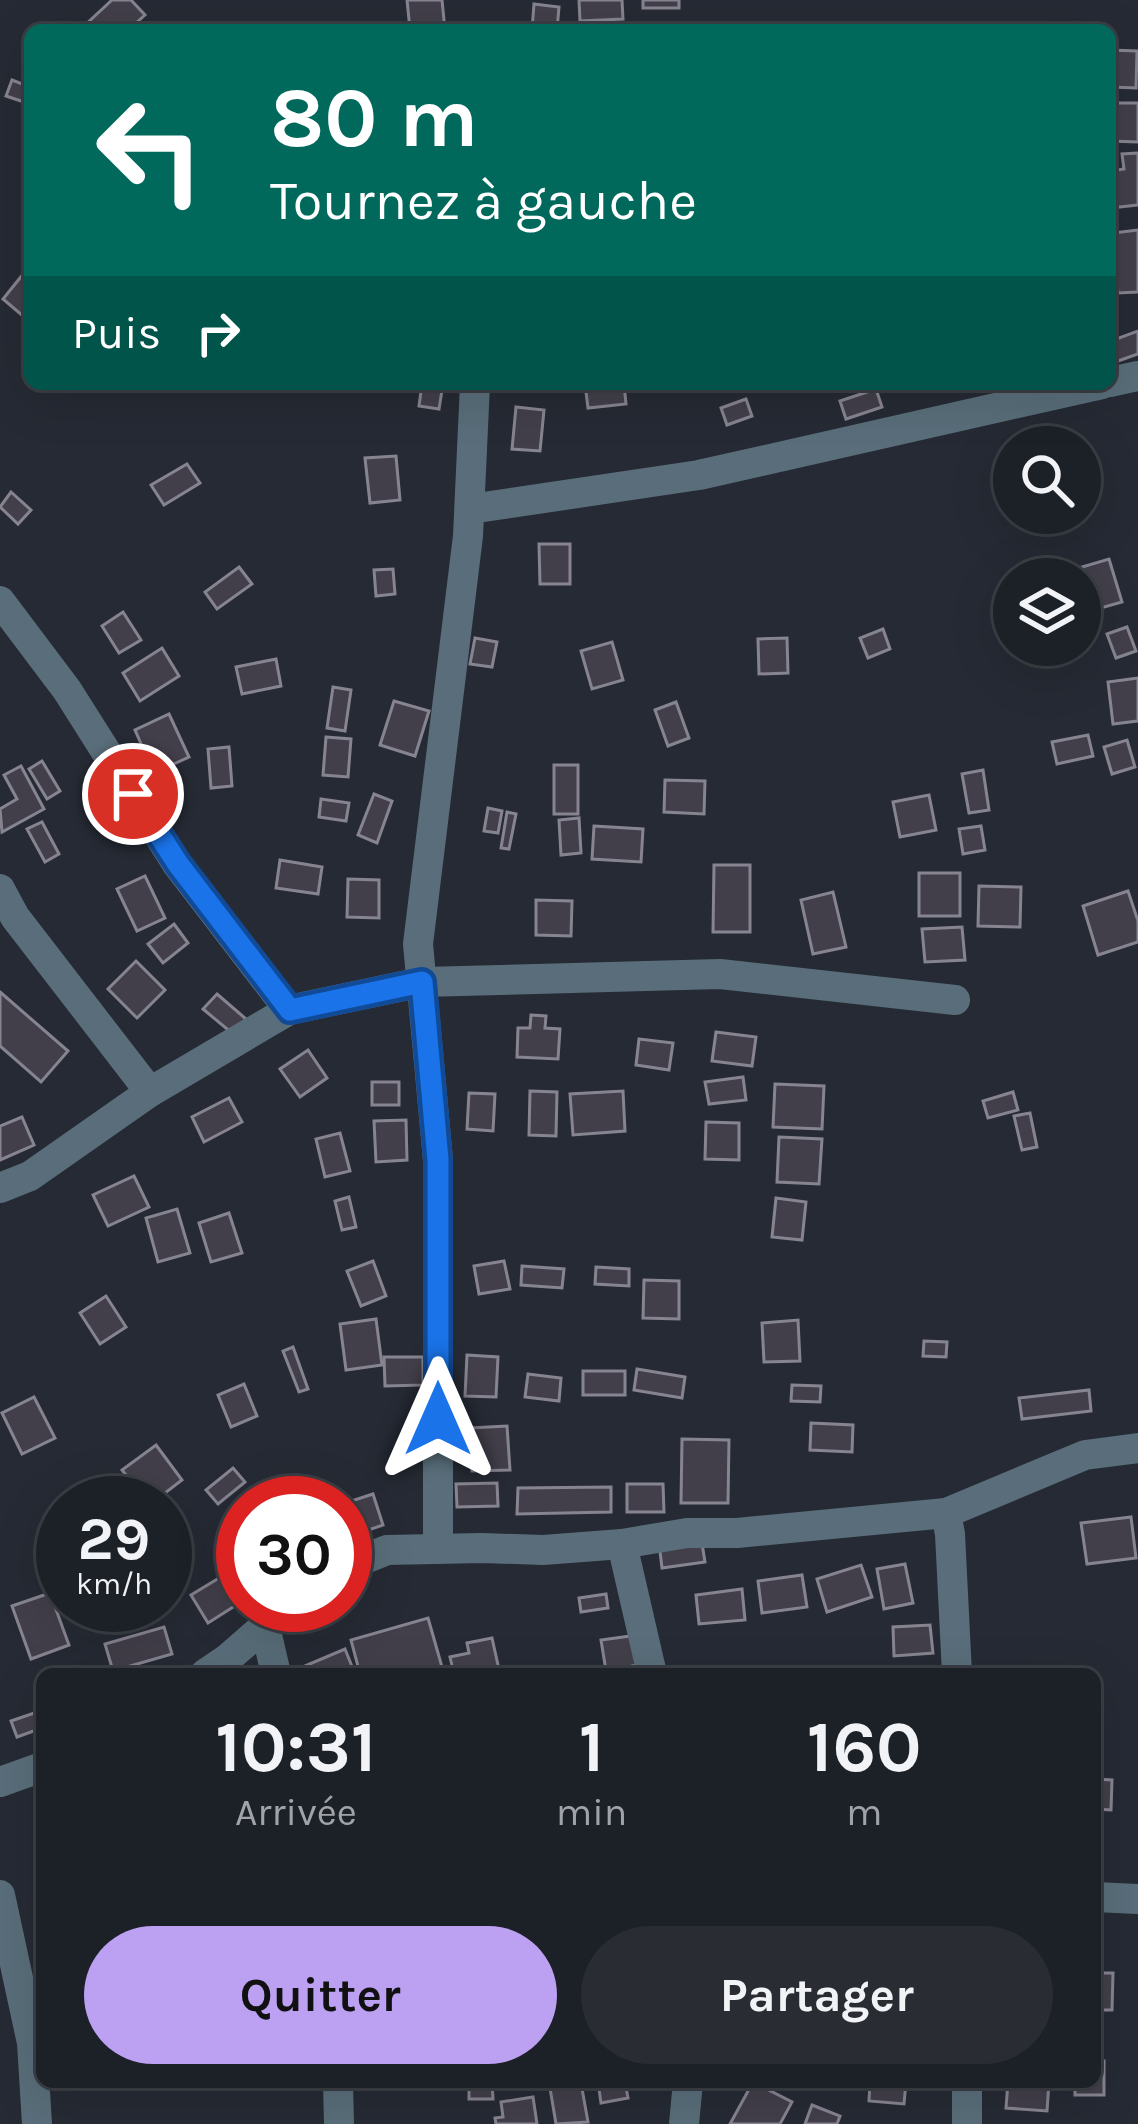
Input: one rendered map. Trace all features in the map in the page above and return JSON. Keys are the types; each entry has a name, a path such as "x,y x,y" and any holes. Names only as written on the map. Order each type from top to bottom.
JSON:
{"street":[{"path":"438,1549 438,1160 418,944 469,536 475,390"},
{"path":"470,509 699,475 1075,390"},
{"path":"0,601 67,690 178,864 290,1010"},
{"path":"0,889 15,917 150,1092"},
{"path":"0,1188 30,1176 150,1092 290,1010 422,982 720,974 956,1000"},
{"path":"372,1556 387,1550 543,1550 687,1533 737,1533 946,1513 1085,1455 1138,1448"},
{"path":"946,1513 957,1668"},
{"path":"622,1544 651,1668"},
{"path":"212,1668 258,1632"},
{"path":"266,1632 275,1668"},
{"path":"0,1782 36,1770"},
{"path":"0,1895 32,2043 37,2124"},
{"path":"1101,1897 1138,1899"},
{"path":"338,2088 338,2124"},
{"path":"684,2124 687,2088"},
{"path":"967,2088 967,2124"}],"building":[{"path":"112,0 131,0 145,15 135,24 86,24"},
{"path":"407,0 442,0 444,24 409,24"},
{"path":"579,0 622,0 623,19 580,21"},
{"path":"643,0 679,0 679,8 643,8"},
{"path":"534,4 559,7 558,24 532,24"},
{"path":"1116,50 1137,51 1136,88 1116,87"},
{"path":"12,80 24,85 24,102 6,96"},
{"path":"1116,103 1138,103 1138,142 1116,141"},
{"path":"1138,153 1138,205 1116,207 1116,170 1124,169 1122,154"},
{"path":"1138,230 1138,292 1118,293 1116,233"},
{"path":"24,273 24,317 3,299"},
{"path":"1138,331 1138,354 1118,361 1116,339"},
{"path":"421,390 442,390 439,409 419,406"},
{"path":"586,390 625,390 626,404 588,408"},
{"path":"876,390 882,407 846,419 840,401"},
{"path":"746,399 752,416 727,425 721,408"},
{"path":"516,407 544,410 540,451 512,449"},
{"path":"396,456 400,500 370,503 365,458"},
{"path":"187,464 200,483 164,505 151,485"},
{"path":"11,492 31,510 18,524 0,507"},
{"path":"539,544 570,544 570,584 540,584"},
{"path":"1109,559 1122,602 1101,608 1101,561"},
{"path":"239,567 252,584 217,609 205,592"},
{"path":"393,569 395,594 376,596 374,570"},
{"path":"123,612 141,640 119,653 102,626"},
{"path":"1127,627 1136,651 1116,658 1107,634"},
{"path":"883,629 890,649 868,658 860,638"},
{"path":"475,638 497,642 492,667 470,664"},
{"path":"787,638 788,673 759,674 758,639"},
{"path":"612,642 623,680 592,689 581,651"},
{"path":"162,648 179,676 140,701 123,673"},
{"path":"276,659 281,686 242,694 236,667"},
{"path":"1138,678 1138,721 1113,724 1108,682"},
{"path":"333,687 351,690 345,731 327,728"},
{"path":"394,701 429,711 415,756 380,745"},
{"path":"676,702 689,738 668,746 655,710"},
{"path":"169,714 189,757 154,773 135,730"},
{"path":"1088,735 1093,756 1057,764 1052,742"},
{"path":"326,737 351,739 348,777 323,775"},
{"path":"1127,740 1135,767 1112,774 1104,747"},
{"path":"229,747 232,786 211,788 208,749"},
{"path":"42,761 60,791 47,799 29,769"},
{"path":"554,765 578,765 578,814 554,814"},
{"path":"21,766 44,809 2,832 0,809 17,799 4,775"},
{"path":"983,770 989,810 969,813 962,774"},
{"path":"665,780 705,781 704,814 664,812"},
{"path":"374,794 392,801 377,843 358,835"},
{"path":"929,795 936,830 900,837 893,802"},
{"path":"321,799 349,803 346,821 319,817"},
{"path":"488,808 502,811 498,833 484,831"},
{"path":"507,812 516,814 509,849 501,848"},
{"path":"579,818 581,853 561,855 559,820"},
{"path":"42,822 59,854 45,862 27,829"},
{"path":"594,826 643,829 641,862 592,859"},
{"path":"981,826 985,850 963,854 959,829"},
{"path":"280,860 322,867 318,894 276,888"},
{"path":"714,865 750,865 750,932 713,932"},
{"path":"919,873 960,873 960,916 919,916"},
{"path":"145,876 165,918 137,931 117,889"},
{"path":"348,879 379,880 379,918 347,917"},
{"path":"979,886 1021,887 1020,927 978,926"},
{"path":"1128,891 1138,921 1138,942 1098,955 1083,906"},
{"path":"833,892 846,947 813,954 801,900"},
{"path":"536,900 572,901 571,936 536,935"},
{"path":"174,924 188,943 163,963 148,944"},
{"path":"962,927 965,960 925,962 922,929"},
{"path":"136,961 165,990 137,1018 108,989"},
{"path":"0,992 68,1051 41,1082 0,1046"},
{"path":"217,994 246,1019 233,1034 203,1009"},
{"path":"531,1015 546,1016 545,1028 560,1029 558,1059 517,1057 518,1028 530,1028"},
{"path":"716,1032 756,1037 752,1066 712,1061"},
{"path":"639,1039 673,1043 669,1070 636,1065"},
{"path":"308,1050 327,1078 300,1097 280,1069"},
{"path":"743,1077 746,1100 709,1104 705,1082"},
{"path":"372,1082 399,1082 399,1105 372,1105"},
{"path":"775,1084 824,1086 822,1129 773,1127"},
{"path":"530,1091 557,1092 556,1136 529,1135"},
{"path":"623,1091 625,1131 573,1135 570,1094"},
{"path":"1013,1092 1018,1110 988,1118 983,1101"},
{"path":"469,1093 495,1094 493,1131 467,1129"},
{"path":"229,1098 242,1122 204,1142 192,1117"},
{"path":"1030,1113 1037,1147 1022,1150 1014,1116"},
{"path":"22,1117 34,1145 0,1160 0,1126"},
{"path":"406,1120 407,1160 376,1162 374,1121"},
{"path":"706,1122 739,1123 739,1160 705,1159"},
{"path":"340,1133 350,1171 325,1177 316,1139"},
{"path":"779,1137 822,1139 819,1184 777,1182"},
{"path":"134,1176 149,1207 108,1226 93,1195"},
{"path":"349,1197 356,1227 342,1230 335,1201"},
{"path":"776,1198 806,1202 802,1240 772,1237"},
{"path":"177,1209 190,1253 158,1262 146,1218"},
{"path":"229,1213 242,1253 211,1262 199,1223"},
{"path":"373,1261 386,1296 361,1306 347,1271"},
{"path":"504,1261 510,1289 479,1294 474,1266"},
{"path":"522,1266 564,1269 562,1288 521,1285"},
{"path":"596,1267 629,1269 629,1286 595,1284"},
{"path":"644,1280 679,1281 679,1319 643,1318"},
{"path":"106,1296 126,1327 100,1344 80,1313"},
{"path":"376,1319 382,1365 346,1370 340,1324"},
{"path":"798,1320 800,1361 764,1362 762,1323"},
{"path":"924,1341 947,1342 946,1357 923,1356"},
{"path":"293,1347 308,1389 299,1392 283,1351"},
{"path":"467,1355 498,1357 496,1397 465,1396"},
{"path":"384,1357 423,1357 423,1385 385,1386"},
{"path":"637,1369 685,1377 682,1398 634,1390"},
{"path":"583,1371 625,1371 625,1395 583,1395"},
{"path":"528,1374 561,1378 559,1401 525,1397"},
{"path":"244,1384 257,1416 231,1427 218,1395"},
{"path":"792,1385 821,1386 820,1402 791,1401"},
{"path":"1089,1390 1091,1411 1022,1419 1019,1398"},
{"path":"34,1397 55,1438 22,1454 2,1413"},
{"path":"811,1423 853,1425 852,1452 810,1450"},
{"path":"507,1426 510,1470 472,1471 470,1428"},
{"path":"682,1439 729,1440 728,1503 681,1503"},
{"path":"156,1445 179,1476 127,1476 122,1470"},
{"path":"216,1482 216,1502 206,1490"},
{"path":"497,1483 498,1506 457,1507 456,1484"},
{"path":"627,1484 663,1484 664,1512 627,1512"},
{"path":"611,1487 611,1512 517,1514 518,1488"},
{"path":"372,1494 383,1525 372,1529"},
{"path":"1131,1517 1136,1558 1087,1564 1081,1523"},
{"path":"701,1537 705,1562 662,1568 659,1543"},
{"path":"905,1564 913,1603 884,1609 877,1569"},
{"path":"861,1565 872,1597 827,1612 817,1579"},
{"path":"802,1575 807,1607 762,1613 758,1581"},
{"path":"216,1580 216,1618 208,1623 192,1594"},
{"path":"742,1589 745,1620 699,1624 696,1595"},
{"path":"606,1594 608,1608 581,1612 579,1598"},
{"path":"36,1598 36,1632 64,1632 69,1645 31,1659 12,1606"},
{"path":"428,1618 442,1668 358,1668 351,1640"},
{"path":"930,1625 933,1653 894,1656 893,1627"},
{"path":"147,1632 165,1632 172,1654 112,1668 105,1644"},
{"path":"638,1635 643,1664 606,1668 601,1640"},
{"path":"492,1638 499,1668 453,1668 450,1657 469,1653 467,1643"},
{"path":"345,1649 353,1668 300,1668"},
{"path":"36,1712 36,1730 17,1737 11,1721"},
{"path":"1101,1779 1112,1780 1111,1810 1101,1809"},
{"path":"1101,1973 1113,1973 1112,2010 1101,2010"},
{"path":"1104,2061 1104,2095 1075,2095 1075,2088 1101,2088"},
{"path":"469,2088 492,2088 493,2099 469,2099"},
{"path":"550,2088 582,2088 588,2122 556,2124"},
{"path":"599,2088 626,2088 628,2098 601,2103"},
{"path":"750,2088 765,2088 792,2102 780,2124 730,2124"},
{"path":"870,2088 905,2088 904,2104 869,2101"},
{"path":"1008,2088 1049,2088 1047,2111 1006,2108"},
{"path":"533,2097 537,2124 496,2124 495,2118 503,2117 501,2102"},
{"path":"812,2105 840,2116 837,2124 805,2124"}],"route":[{"path":"133,794 178,864 290,1010 422,982 438,1160 438,1419"}]}
